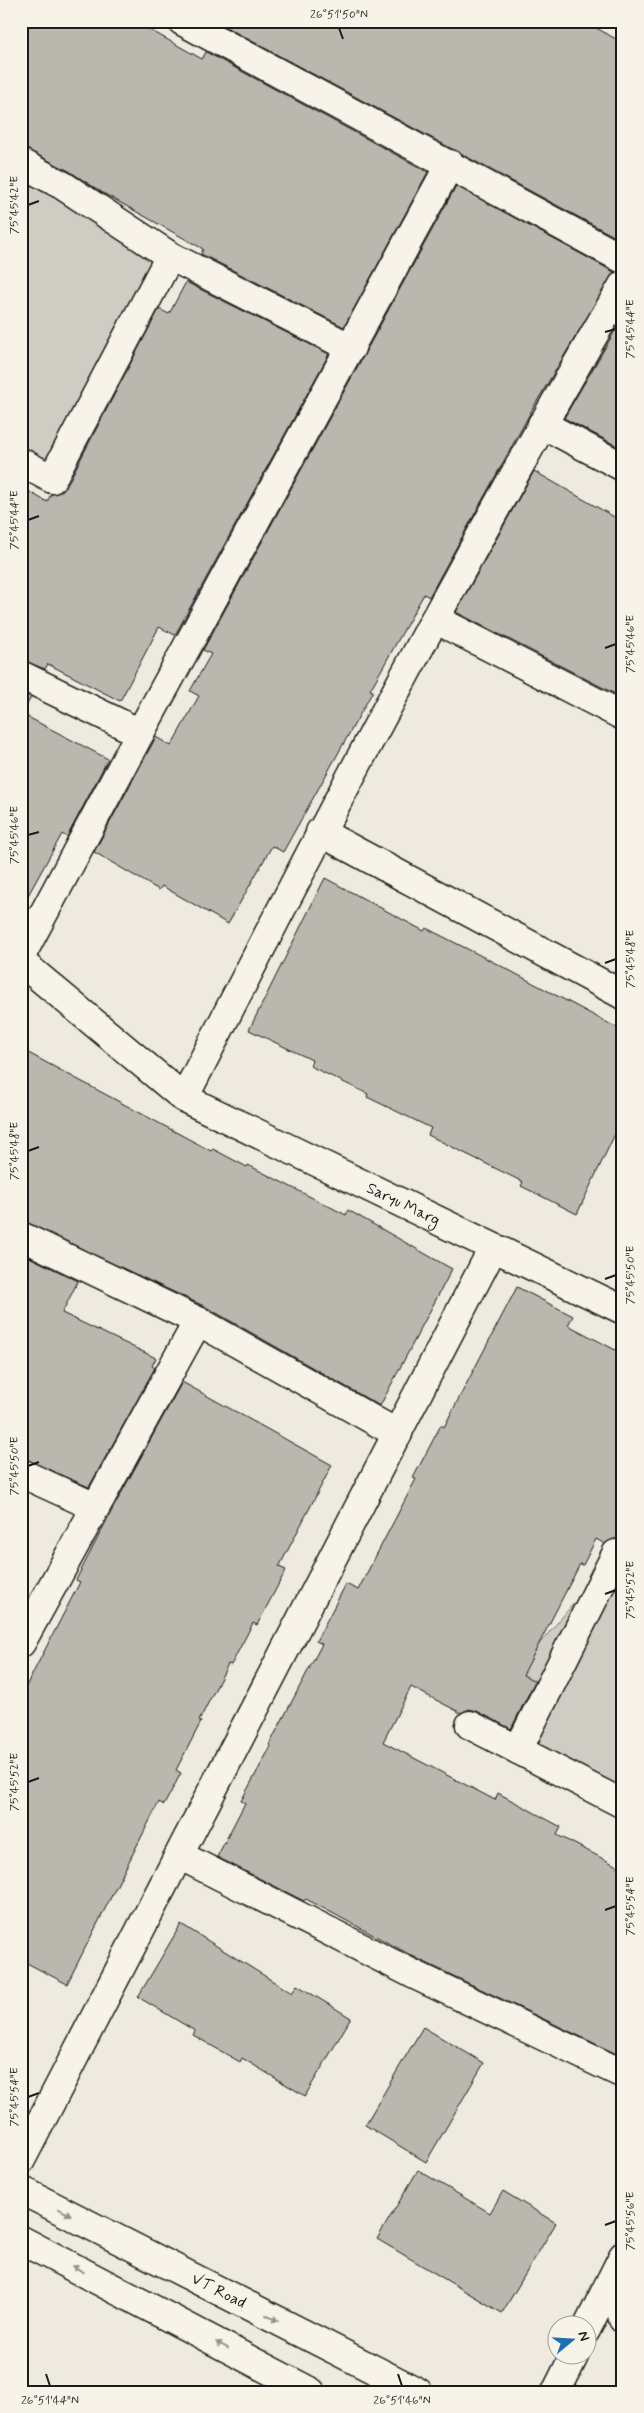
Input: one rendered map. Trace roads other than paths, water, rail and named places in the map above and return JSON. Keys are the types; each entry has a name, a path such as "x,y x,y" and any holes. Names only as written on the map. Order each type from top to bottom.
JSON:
{"street":[{"path":"182,21 213,28 450,164 623,259"},
{"path":"21,163 62,185 170,256 351,348"},
{"path":"21,956 140,733 450,164"},
{"path":"21,462 52,479 170,256"},
{"path":"184,1098 320,832 435,619 542,424 623,285"},
{"path":"542,424 623,467"},
{"path":"435,619 623,716"},
{"path":"21,675 140,733"},
{"path":"320,832 623,995"},
{"name":"Saryu Marg","path":"21,962 184,1098 623,1310"},
{"path":"21,1236 198,1321 398,1434"},
{"path":"21,2160 181,1856 494,1248"},
{"path":"21,1642 198,1321"},
{"path":"21,1473 95,1507"},
{"path":"518,1750 616,1554 623,1557"},
{"path":"470,1725 623,1804"},
{"path":"181,1856 413,1974 623,2074"},
{"name":"VT Road","path":"21,2190 418,2392"},
{"path":"21,2240 311,2392"},
{"path":"593,2316 623,2256"},
{"path":"623,2298 620,2304 623,2319"},
{"path":"556,2392 569,2366"}]}
